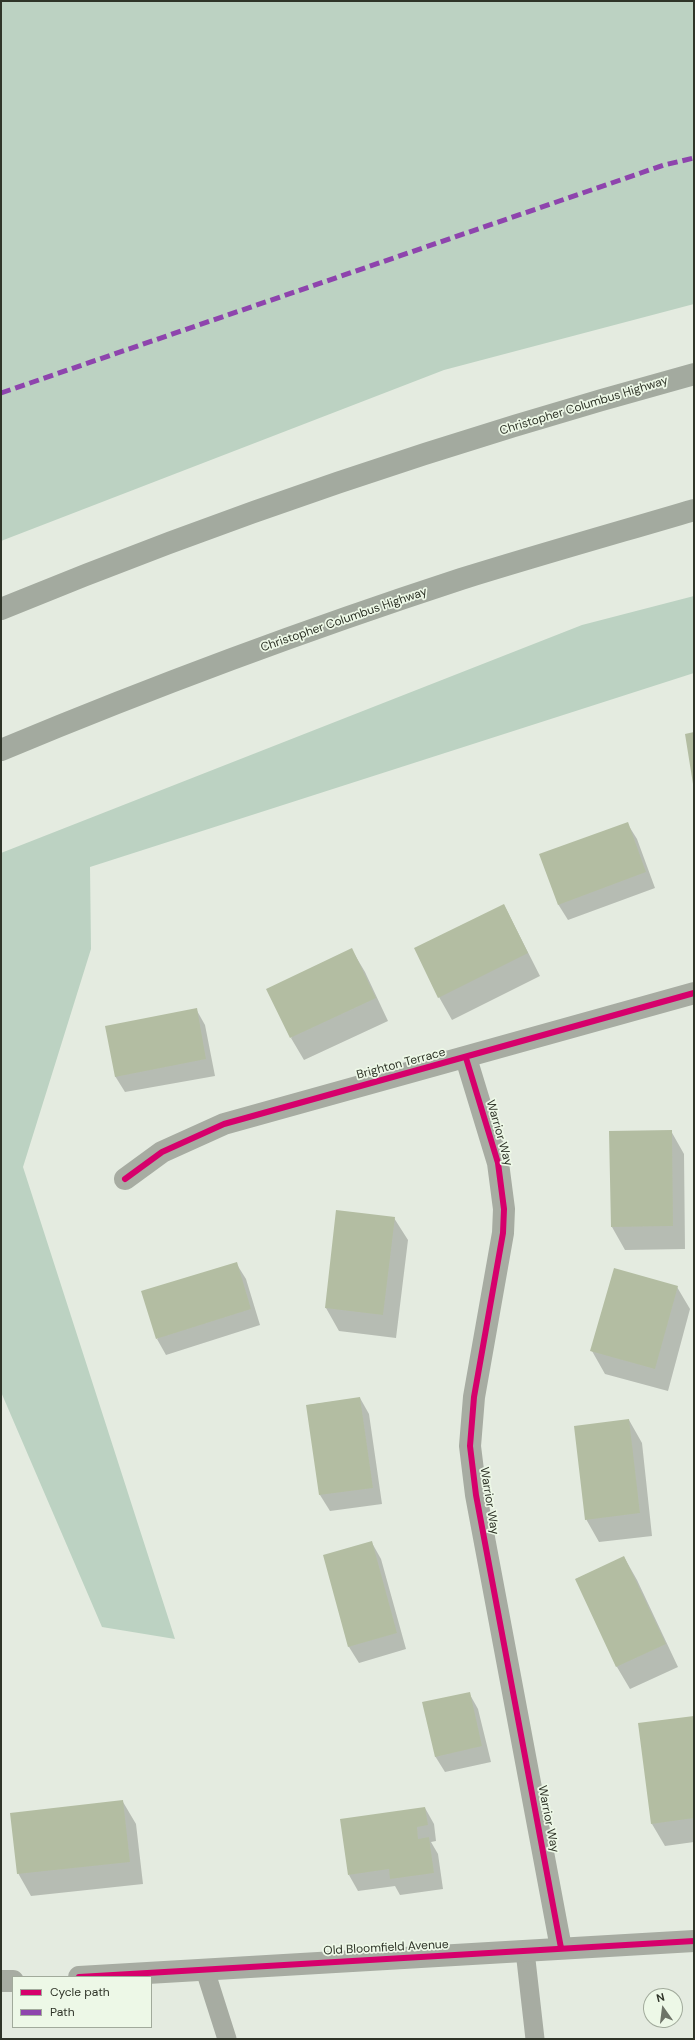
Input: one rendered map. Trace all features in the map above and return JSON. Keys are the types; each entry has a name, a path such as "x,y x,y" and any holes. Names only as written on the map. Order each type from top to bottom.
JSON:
{"highway":[{"name":"Christopher Columbus Highway","path":"1,609 69,581 301,496 422,455 694,374"},
{"name":"Christopher Columbus Highway","path":"1,750 109,705 344,618 462,579 694,510"}],"street":[{"name":"Brighton Terrace","path":"125,1179 162,1152 224,1124 466,1058 694,993"},
{"name":"Warrior Way","path":"466,1058 498,1163 504,1209 503,1232 474,1396 470,1446 476,1495 561,1948"},
{"name":"Old Bloomfield Avenue","path":"97,1976 694,1941"},
{"path":"1,1981 12,1981"}],"lane":[{"path":"525,1951 536,2039"},
{"path":"205,1970 227,2039"}],"green space":[{"path":"1,1 694,1 694,304 444,370 1,541"},
{"path":"694,596 694,673 90,867 91,949 23,1167 175,1639 102,1627 1,1392 1,853 582,625"}],"building":[{"path":"694,732 694,784 693,784 685,734"},
{"path":"628,822 646,872 558,905 539,854"},
{"path":"504,904 528,953 438,998 414,948"},
{"path":"352,948 376,998 290,1038 266,989"},
{"path":"197,1008 206,1059 115,1077 105,1026"},
{"path":"672,1130 673,1226 611,1227 609,1131"},
{"path":"336,1210 395,1217 383,1315 325,1308"},
{"path":"237,1262 251,1309 156,1339 141,1291"},
{"path":"614,1268 678,1286 655,1369 590,1351"},
{"path":"360,1397 373,1488 319,1495 306,1405"},
{"path":"629,1419 640,1513 585,1520 574,1426"},
{"path":"372,1541 397,1633 348,1647 323,1555"},
{"path":"624,1556 666,1644 616,1667 575,1579"},
{"path":"470,1692 482,1746 435,1757 422,1702"},
{"path":"694,1716 694,1818 651,1824 638,1723"},
{"path":"123,1800 130,1862 17,1874 10,1813"},
{"path":"425,1807 428,1825 417,1827 418,1839 429,1837 434,1873 390,1879 389,1869 348,1875 340,1819"}],"marked path":[{"path":"1,393 664,165 694,158"}],"cycle path":[{"path":"125,1179 162,1152 224,1124 694,993"},
{"path":"466,1058 498,1163 504,1209 503,1233 474,1397 470,1446 476,1495 561,1948"},
{"path":"96,1976 694,1941"}]}
